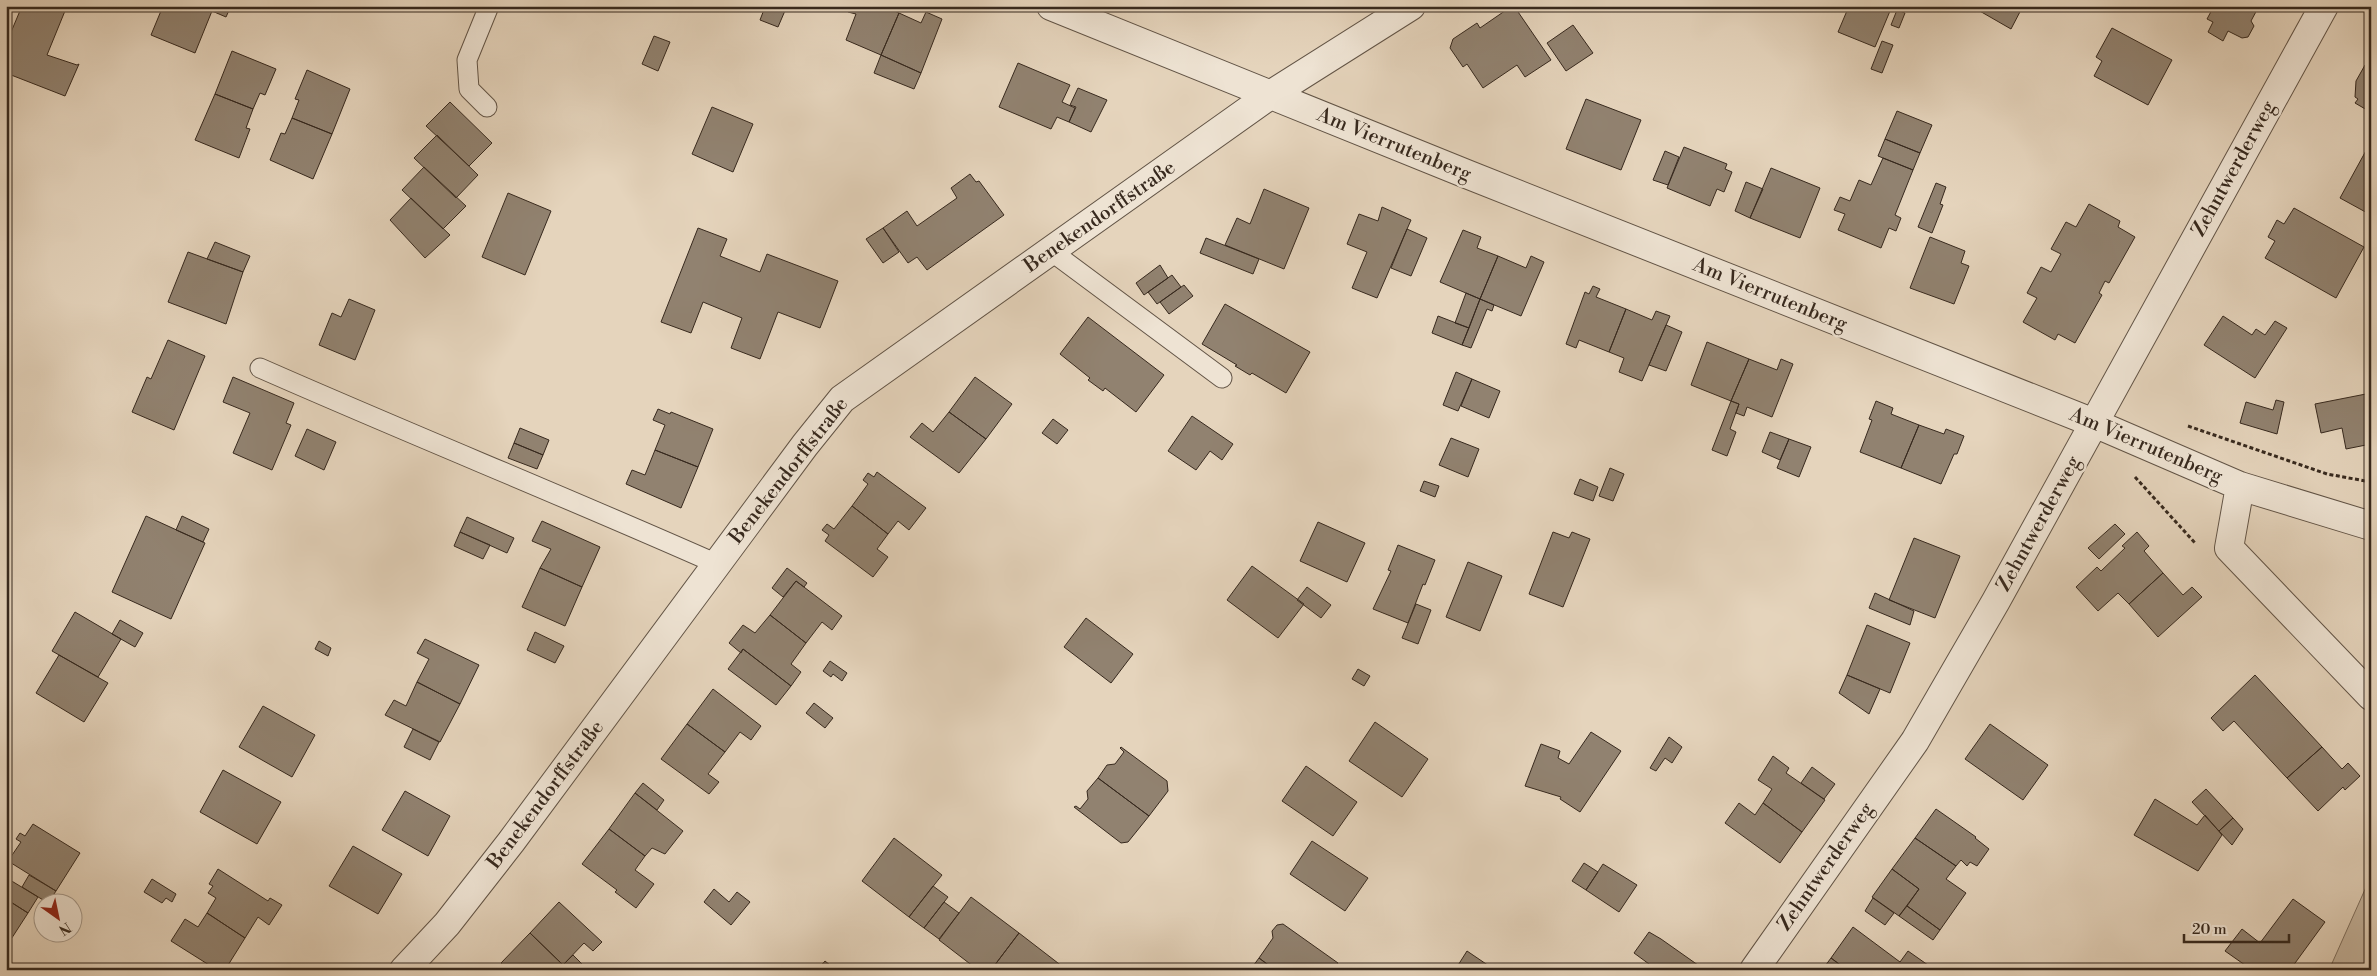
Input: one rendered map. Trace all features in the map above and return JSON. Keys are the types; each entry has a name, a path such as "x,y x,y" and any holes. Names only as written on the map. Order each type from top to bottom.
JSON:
{"street":[{"name":"Am Vierrutenberg","path":"1052,6 1270,95 2094,423 2240,486 2229,548 2371,696"},
{"name":"Benekendorffstraße","path":"404,970 447,924 505,850 842,399 1270,95 1411,6"},
{"name":"Zehntwerderweg","path":"1754,970 1915,741 1996,601 2324,6"},
{"path":"2240,486 2371,526"}],"lane":[{"path":"486,107 469,89 467,60 489,6"},
{"path":"1051,250 1222,378"},
{"path":"260,368 717,564"}],"path":[{"path":"2178,422 2327,474 2371,482"}],"shaded area":[{"path":"2371,876 2371,970 2329,970"}],"building":[{"path":"22,6 67,6 47,55 77,65 79,64 65,96 6,73 6,44"},
{"path":"163,6 214,6 195,53 151,35"},
{"path":"214,6 231,6 226,17 212,11"},
{"path":"763,6 787,6 778,27 760,20 765,7"},
{"path":"850,6 883,6 899,13 881,55 846,40 856,14 848,12"},
{"path":"1514,6 1551,60 1525,77 1517,65 1483,88 1467,64 1463,67 1450,48 1453,39 1477,23 1480,28"},
{"path":"1849,6 1880,6 1890,11 1875,47 1838,32"},
{"path":"1971,6 2023,6 2011,29"},
{"path":"2214,6 2259,6 2251,21 2254,26 2248,37 2242,38 2228,31 2223,41 2208,32 2213,22 2207,19"},
{"path":"1897,10 1905,13 1899,28 1891,25"},
{"path":"926,12 942,19 921,73 881,55 899,13 921,23"},
{"path":"1573,25 1593,53 1566,71 1547,43"},
{"path":"2112,28 2172,60 2148,105 2094,76 2102,61 2096,57"},
{"path":"654,36 670,42 658,71 642,64"},
{"path":"1882,41 1893,45 1882,73 1871,69"},
{"path":"232,51 276,69 265,95 260,93 253,109 215,94"},
{"path":"881,55 921,73 914,89 874,73"},
{"path":"2371,61 2371,106 2367,110 2355,103 2358,99 2355,97 2356,81 2365,65"},
{"path":"1018,63 1070,85 1062,102 1075,108 1069,122 1057,117 1051,129 999,107"},
{"path":"307,70 350,89 332,134 292,118 299,100 295,99"},
{"path":"1078,88 1107,100 1091,132 1069,122 1076,107 1070,105"},
{"path":"215,94 253,109 246,128 250,129 239,158 195,140"},
{"path":"1586,99 1641,120 1621,170 1566,149"},
{"path":"450,102 492,143 469,166 426,126"},
{"path":"712,107 753,124 733,172 692,154"},
{"path":"1897,111 1932,125 1920,153 1885,139"},
{"path":"292,118 332,134 313,179 270,160 281,133 285,134"},
{"path":"437,135 478,175 456,198 414,158"},
{"path":"1885,139 1920,153 1913,170 1878,156"},
{"path":"1684,147 1727,164 1725,169 1732,172 1724,192 1717,189 1710,206 1667,188"},
{"path":"2368,147 2371,149 2371,215 2340,198"},
{"path":"1665,151 1679,157 1668,185 1653,180"},
{"path":"1883,158 1913,170 1895,215 1901,218 1896,231 1889,228 1881,248 1838,230 1845,214 1834,210 1840,197 1850,201 1859,180 1871,185"},
{"path":"424,167 466,206 443,229 402,190"},
{"path":"1771,168 1820,188 1800,238 1750,218"},
{"path":"970,174 976,182 979,181 1004,215 927,270 917,257 908,263 883,228 907,211 917,226 957,198 951,188"},
{"path":"1746,182 1763,189 1750,218 1735,211"},
{"path":"1936,183 1946,187 1940,204 1943,205 1932,233 1918,227"},
{"path":"1264,189 1309,208 1284,269 1225,245 1237,218 1250,224"},
{"path":"508,193 551,211 525,275 482,257"},
{"path":"411,198 450,235 425,258 390,220"},
{"path":"2089,204 2120,221 2118,227 2135,237 2109,283 2105,281 2099,293 2102,295 2075,343 2058,334 2055,340 2023,322 2037,298 2027,293 2041,267 2051,272 2061,254 2051,249 2066,222 2076,227"},
{"path":"1382,207 1411,220 1377,298 1352,288 1367,252 1347,244 1359,214 1378,221"},
{"path":"2294,208 2364,247 2336,298 2265,258 2275,241 2268,237 2277,220 2284,224"},
{"path":"698,228 727,239 720,256 760,272 767,254 838,281 820,328 778,312 760,359 731,348 742,318 703,302 691,333 661,322"},
{"path":"883,228 899,252 883,263 866,239"},
{"path":"1407,229 1427,238 1411,276 1391,268"},
{"path":"1463,230 1481,237 1477,248 1498,256 1480,299 1440,282"},
{"path":"1930,237 1965,251 1961,263 1969,266 1954,304 1910,288"},
{"path":"1206,238 1259,259 1253,274 1200,253"},
{"path":"215,242 250,256 243,272 207,259"},
{"path":"188,252 243,272 226,324 168,302"},
{"path":"1498,256 1526,268 1531,256 1544,262 1521,316 1480,299"},
{"path":"1160,265 1168,278 1144,295 1136,283"},
{"path":"1172,275 1181,287 1157,304 1148,292"},
{"path":"1184,285 1193,296 1169,314 1160,302"},
{"path":"1593,286 1600,289 1596,297 1626,309 1609,352 1579,340 1576,348 1566,344 1585,292 1589,294"},
{"path":"1466,293 1480,299 1469,328 1455,323"},
{"path":"349,299 375,310 355,360 319,345 332,313 341,317"},
{"path":"1480,299 1494,305 1492,311 1487,309 1471,348 1462,345"},
{"path":"1225,304 1310,352 1286,393 1252,373 1250,375 1202,344"},
{"path":"1626,309 1652,320 1656,311 1670,316 1642,381 1619,372 1624,358 1609,352"},
{"path":"1438,316 1469,328 1462,345 1432,333"},
{"path":"2223,316 2252,335 2256,329 2265,335 2275,321 2287,328 2255,378 2204,345"},
{"path":"1088,317 1164,375 1136,412 1105,388 1103,391 1088,380 1090,378 1060,354"},
{"path":"1666,325 1682,332 1666,371 1649,365"},
{"path":"168,340 205,356 174,430 132,412 147,377 151,379"},
{"path":"1707,342 1749,359 1731,401 1691,385"},
{"path":"1749,359 1777,370 1781,359 1793,364 1772,417 1747,407 1744,416 1736,413 1739,404 1731,401"},
{"path":"1456,372 1472,379 1458,411 1443,405"},
{"path":"233,377 294,403 286,423 291,425 272,470 233,453 250,413 223,402"},
{"path":"975,377 1012,404 986,439 949,412"},
{"path":"1472,379 1500,391 1489,418 1461,406"},
{"path":"2371,393 2371,444 2346,449 2342,428 2321,433 2315,404"},
{"path":"2276,400 2284,402 2277,434 2240,423 2246,402 2273,410"},
{"path":"1731,401 1739,404 1730,429 1736,432 1727,456 1712,450"},
{"path":"1876,401 1893,408 1891,414 1919,425 1901,468 1860,452 1872,420 1869,419"},
{"path":"658,409 670,414 671,412 713,429 698,467 655,450 665,425 653,420"},
{"path":"949,412 986,439 959,473 910,437 922,423 933,432"},
{"path":"1192,416 1233,444 1222,460 1210,451 1196,470 1168,451"},
{"path":"1053,419 1068,430 1057,444 1042,433"},
{"path":"1919,425 1944,434 1946,429 1964,436 1941,484 1901,468"},
{"path":"520,428 549,440 543,455 514,443"},
{"path":"307,429 336,442 324,470 295,456"},
{"path":"1770,432 1789,439 1780,460 1762,452"},
{"path":"1451,438 1479,449 1468,477 1439,465"},
{"path":"1789,439 1811,447 1799,477 1777,468"},
{"path":"514,443 543,455 537,469 508,458"},
{"path":"655,450 698,467 681,508 626,484 632,470 645,475"},
{"path":"1610,468 1624,474 1613,501 1599,496"},
{"path":"877,472 926,508 909,530 898,521 888,534 852,506 868,484 863,480 868,473 874,477"},
{"path":"1580,479 1598,487 1593,501 1574,494"},
{"path":"1424,481 1439,486 1435,497 1420,491"},
{"path":"852,506 888,534 877,549 888,557 873,577 825,541 829,535 822,530 827,524 834,529"},
{"path":"146,516 205,543 171,619 112,592"},
{"path":"182,516 209,529 203,542 176,530"},
{"path":"467,517 514,538 507,553 460,532"},
{"path":"542,521 600,547 582,587 540,568 551,549 532,541"},
{"path":"1318,522 1365,543 1347,582 1300,561"},
{"path":"2115,524 2125,534 2099,559 2088,548"},
{"path":"460,532 490,545 483,559 454,546"},
{"path":"1553,532 1569,538 1572,532 1590,539 1563,607 1529,594"},
{"path":"2137,532 2149,546 2144,551 2163,573 2129,604 2118,593 2098,611 2076,587 2097,567 2101,571 2125,548 2122,546"},
{"path":"1914,538 1960,556 1935,618 1889,600"},
{"path":"1398,545 1435,560 1425,585 1423,584 1408,623 1373,609 1391,571 1388,570"},
{"path":"1468,562 1502,576 1480,631 1446,617"},
{"path":"1252,566 1304,604 1278,638 1227,600"},
{"path":"540,568 582,587 565,626 522,607"},
{"path":"787,568 807,583 804,587 796,581 783,597 772,588"},
{"path":"2163,573 2183,595 2192,587 2202,597 2158,637 2129,604"},
{"path":"796,581 842,616 832,630 822,622 806,643 770,615"},
{"path":"1307,587 1331,605 1321,618 1297,600"},
{"path":"1875,593 1914,611 1910,625 1869,608"},
{"path":"1416,604 1431,610 1418,644 1402,638"},
{"path":"75,612 121,639 98,677 52,651"},
{"path":"770,615 806,643 791,664 801,672 791,686 743,649 741,653 729,643 743,625 755,633"},
{"path":"1086,618 1133,654 1111,683 1064,647"},
{"path":"120,620 143,633 135,647 112,634"},
{"path":"1867,625 1910,643 1890,693 1847,675"},
{"path":"535,632 564,646 555,663 527,650"},
{"path":"425,639 479,665 460,704 417,682 429,659 417,653"},
{"path":"319,641 331,648 328,656 315,649"},
{"path":"743,649 791,686 776,705 728,669"},
{"path":"59,655 108,683 84,722 36,693"},
{"path":"830,661 847,673 842,681 833,674 831,677 823,671"},
{"path":"1358,669 1370,676 1364,686 1352,679"},
{"path":"1847,675 1880,689 1869,714 1839,693"},
{"path":"2255,675 2322,747 2287,778 2234,721 2223,731 2211,718"},
{"path":"417,682 460,704 440,742 385,715 394,700 406,706"},
{"path":"713,689 761,726 751,740 740,732 725,752 687,724"},
{"path":"814,703 833,718 825,728 806,713"},
{"path":"263,706 315,735 292,777 239,747"},
{"path":"1375,722 1428,759 1402,797 1349,761"},
{"path":"687,724 725,752 708,774 719,782 709,794 661,759"},
{"path":"1990,724 2048,765 2023,800 1965,759"},
{"path":"413,729 439,742 430,760 404,747"},
{"path":"1591,732 1621,751 1580,812 1560,799 1561,797 1525,786 1541,744 1560,751 1558,758 1569,764"},
{"path":"1669,737 1682,747 1672,763 1665,758 1656,771 1650,768"},
{"path":"1121,747 1167,781 1168,791 1149,816 1098,778 1107,765 1115,764 1124,752"},
{"path":"2322,747 2342,769 2348,763 2360,776 2345,790 2343,787 2318,811 2287,778"},
{"path":"1773,756 1789,768 1786,773 1825,800 1802,832 1763,803 1772,789 1758,780"},
{"path":"1306,766 1357,802 1333,836 1282,801"},
{"path":"1812,767 1835,784 1824,799 1801,783"},
{"path":"223,770 281,802 257,844 200,812"},
{"path":"1098,778 1149,816 1128,842 1121,843 1074,807 1076,806 1080,809 1088,799 1087,791"},
{"path":"643,783 664,800 657,810 635,793"},
{"path":"2206,789 2233,818 2219,831 2192,802"},
{"path":"405,791 450,816 428,856 382,830"},
{"path":"635,793 683,831 665,854 652,848 645,856 609,829"},
{"path":"2155,799 2197,825 2205,815 2222,835 2198,871 2134,835"},
{"path":"1739,803 1755,815 1763,803 1802,832 1780,863 1725,823"},
{"path":"1936,809 1976,837 1989,849 1977,866 1970,862 1967,866 1961,860 1956,866 1915,838"},
{"path":"2233,818 2243,829 2232,845 2219,831"},
{"path":"33,824 80,853 56,891 8,861 21,842 16,839 20,833 25,836"},
{"path":"609,829 645,856 635,870 654,884 636,908 615,892 617,890 582,864"},
{"path":"894,838 942,875 909,917 862,881"},
{"path":"1915,838 1956,866 1946,879 1966,893 1940,930 1907,906 1919,889 1892,869"},
{"path":"1312,841 1368,878 1345,911 1290,874"},
{"path":"353,846 402,874 378,914 329,886"},
{"path":"1584,863 1598,872 1586,890 1572,881"},
{"path":"1603,864 1637,885 1619,912 1586,890"},
{"path":"218,869 268,901 270,898 282,905 269,925 258,917 245,938 207,913 216,898 208,893 213,886 209,884"},
{"path":"1892,869 1919,889 1899,916 1872,897"},
{"path":"29,875 56,891 54,894 33,894 22,887"},
{"path":"152,879 176,894 172,902 166,898 162,903 144,892"},
{"path":"10,880 33,894 32,907 28,913 6,899 6,885"},
{"path":"933,886 948,897 924,928 909,917"},
{"path":"714,889 729,902 737,892 750,902 731,925 704,902"},
{"path":"971,897 1019,933 991,970 978,970 939,940"},
{"path":"1873,898 1894,913 1885,925 1865,911"},
{"path":"6,899 28,913 6,947"},
{"path":"2293,899 2325,922 2290,970 2252,970 2225,951 2242,929 2260,943"},
{"path":"559,902 602,942 593,951 584,943 563,965 530,933"},
{"path":"944,902 959,913 939,939 924,928"},
{"path":"1907,906 1940,930 1933,940 1899,916"},
{"path":"207,913 245,938 225,970 217,970 171,941 185,919 198,927"},
{"path":"1283,924 1338,963 1333,970 1275,970 1259,958 1273,938 1272,931 1277,925"},
{"path":"1853,927 1900,962 1908,951 1935,970 1847,970 1831,958"},
{"path":"1649,932 1705,970 1645,970 1649,964 1634,953"},
{"path":"530,933 563,965 558,970 508,970 501,963"},
{"path":"1019,933 1067,970 991,970"},
{"path":"1467,951 1495,970 1455,970"},
{"path":"573,955 588,970 568,970 563,965"},
{"path":"1259,958 1275,970 1250,970"},
{"path":"1831,958 1847,970 1822,970"},
{"path":"825,961 836,970 817,970"}]}
